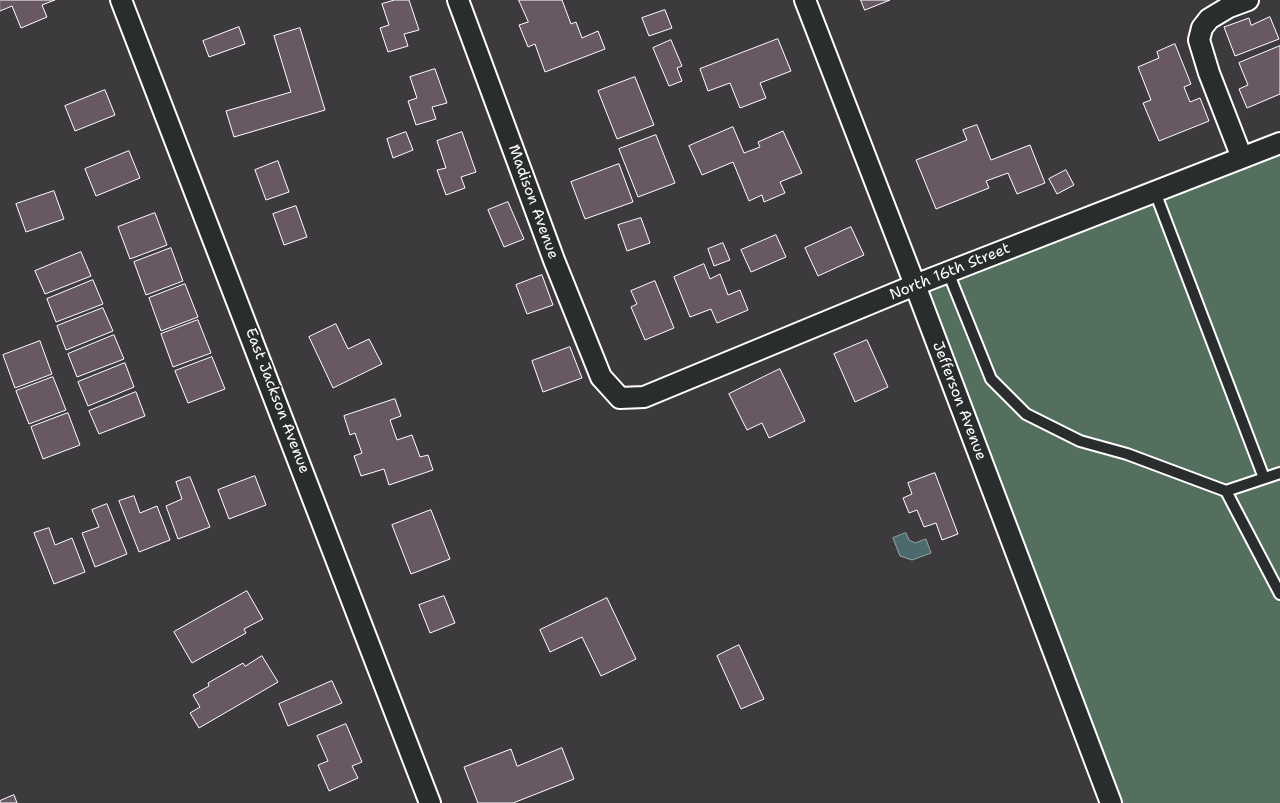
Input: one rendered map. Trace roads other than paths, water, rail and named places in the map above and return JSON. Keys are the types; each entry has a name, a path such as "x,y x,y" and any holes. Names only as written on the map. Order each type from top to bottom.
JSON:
{"street":[{"name":"East Jackson Avenue","path":"121,0 430,803"},
{"name":"Madison Avenue","path":"458,0 554,260 601,377 620,398"},
{"name":"Jefferson Avenue","path":"805,0 1111,803"},
{"path":"1242,158 1209,73 1199,40 1202,28 1209,19 1229,7 1248,0"},
{"name":"North 16th Street","path":"620,398 644,397 915,285 1280,143"}],"lane":[{"path":"1155,192 1264,478"},
{"path":"948,272 991,379 1026,414 1080,441 1127,454 1226,491 1280,473"},
{"path":"1226,491 1280,594"}],"water":[{"path":"906,533 909,540 915,543 926,539 931,553 912,560 900,556 893,538"}]}
